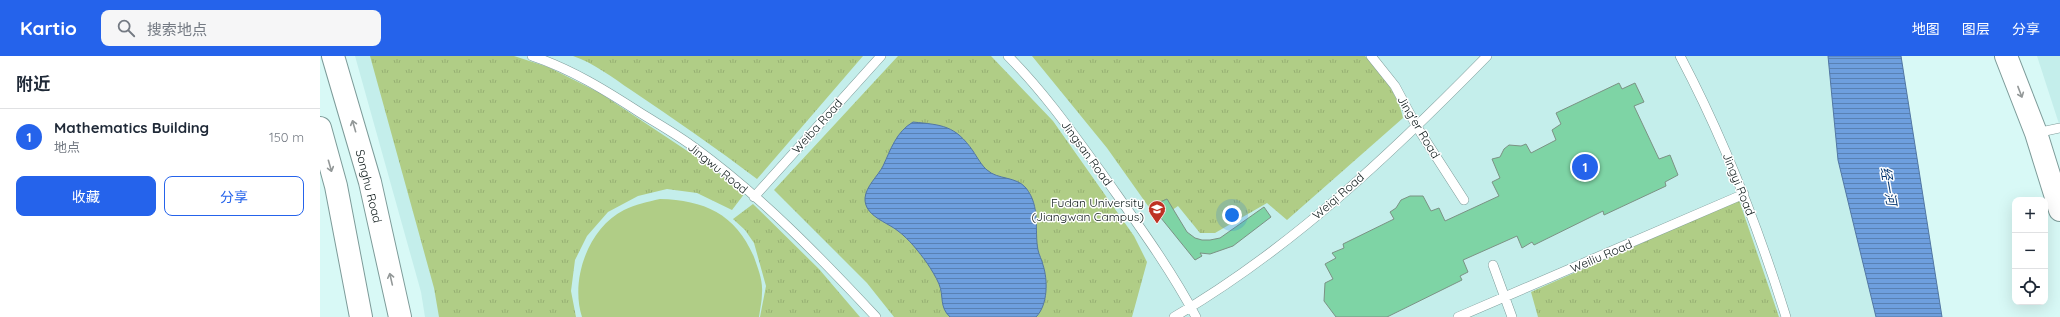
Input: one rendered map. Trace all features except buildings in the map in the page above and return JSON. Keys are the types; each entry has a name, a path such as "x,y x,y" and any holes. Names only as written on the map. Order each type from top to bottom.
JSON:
{"main road":[{"name":"Songhu Road","path":"333,56 370,182 400,317"},
{"path":"2006,56 2048,130 2060,210"},
{"path":"2022,56 2060,164"},
{"path":"320,128 336,186 361,317"}],"lane":[{"name":"Jingwu Road","path":"532,56 549,62 600,87 695,148 770,209 828,265 876,317"},
{"name":"Weiba Road","path":"754,197 881,56"},
{"name":"Jingsan Road","path":"1008,56 1028,76 1071,131 1126,208 1180,289 1196,317"},
{"name":"Jing'er Road","path":"1371,56 1395,86 1417,128 1464,200"},
{"name":"Weiqi Road","path":"1174,317 1232,282 1293,236 1417,128 1487,56"},
{"name":"Jingyi Road","path":"1680,56 1706,106 1744,194 1786,317"},
{"name":"Weiliu Road","path":"1458,317 1744,194"},
{"path":"1494,265 1504,298 1512,317"}],"shaded area":[{"name":"Fudan University (Jiangwan Campus)","path":"355,56 1879,56 1928,317 425,317 421,292"},
{"path":"2037,56 2060,56 2060,127"}],"green space":[{"path":"370,56 514,56 548,67 600,93 704,162 745,193 732,210 697,193 667,189 638,196 608,212 587,236 575,260 571,291 576,317 439,317 434,288"},
{"path":"573,56 863,56 757,179 695,134 610,76 596,67"},
{"path":"898,56 991,56 1053,121 1134,236 1147,262 1132,317 894,317 867,283 774,190"},
{"path":"1032,56 1365,56 1377,69 1398,101 1403,118 1287,220 1267,203 1215,233 1200,233 1178,206 1158,220 1107,148"},
{"path":"660,199 691,202 704,206 717,212 738,230 747,242 759,270 762,296 759,317 582,317 578,287 585,256 592,242 611,218 624,210"},
{"path":"1739,200 1779,317 1538,317 1531,292"},
{"path":"753,204 819,269 860,317 760,317 766,286 754,243 745,230 733,219"}],"water":[{"name":"经一河","path":"1828,56 1901,56 1942,317 1876,317 1838,160"},
{"path":"913,122 932,124 954,131 966,142 987,170 996,175 1022,184 1031,195 1035,210 1038,250 1043,263 1046,278 1045,299 1040,312 1036,317 950,317 944,309 938,281 921,254 902,234 877,218 868,209 865,198 870,185 881,170 898,136"}],"place":[{"name":"Mathematics Building","path":"1585,167"},
{"name":"Fudan University (Jiangwan Campus)","path":"1157,224"}]}
